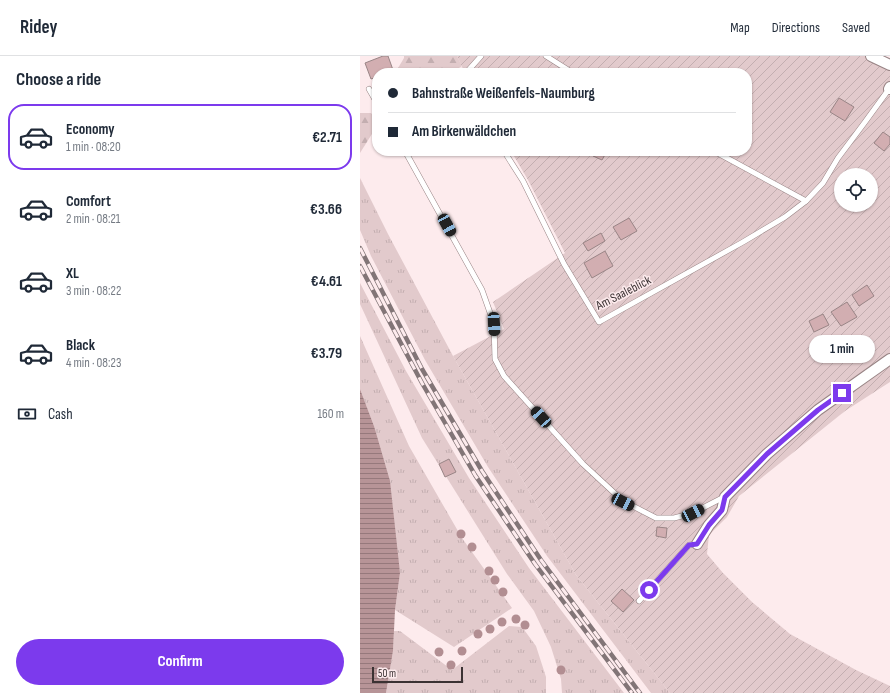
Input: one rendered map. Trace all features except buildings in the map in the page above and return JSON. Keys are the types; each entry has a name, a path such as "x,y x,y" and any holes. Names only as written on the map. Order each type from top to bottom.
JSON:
{"street":[{"path":"871,56 890,65"},
{"path":"697,544 709,525 722,510 725,497 767,454 818,410 890,359"}],"lane":[{"path":"470,68 481,56"},
{"path":"546,56 565,68"},
{"name":"Am Saaleblick","path":"507,156 523,181 564,264 599,322 785,217 806,201 823,183 838,158 889,88"},
{"path":"369,89 372,94"},
{"path":"408,156 482,290 494,324 495,359 504,376 584,464 623,502 656,518 674,518 693,513 725,497"},
{"path":"723,156 806,201"},
{"path":"639,601 689,545 697,544"}],"green space":[{"path":"404,56 457,56 462,66 459,68 398,68"},
{"path":"457,56 884,56 890,60 890,382 845,411 739,496 727,517 709,535 707,554 723,573 752,602 790,634 856,670 890,686 890,693 670,693 576,575 453,356 504,329 493,302 565,253 528,180 514,156 752,156 752,68 463,68"},
{"path":"360,113 371,113 372,134 360,153"},
{"path":"360,178 453,356 576,575 670,693 651,693 547,556 488,467 425,360 371,256 360,230"},
{"path":"360,283 406,371 469,478 529,568 624,693 562,693 561,679 551,647 534,611 507,574 422,438 360,304"},
{"path":"360,336 409,446 462,538 512,608 454,647 395,610 400,573 374,426 360,389"},
{"path":"509,626 522,627 536,646 546,677 546,693 386,693 393,651 394,631 400,631 452,670"}],"shaded area":[{"path":"360,389 374,426 390,481 400,573 395,610 393,651 386,693 360,693"}],"railway":[{"path":"360,248 422,369 482,471 541,560 640,693"},
{"path":"360,266 422,383 475,475 535,564 632,693"}],"route":[{"path":"649,590 689,545 697,544 709,525 722,510 725,497 767,454 818,410 842,393"}]}
